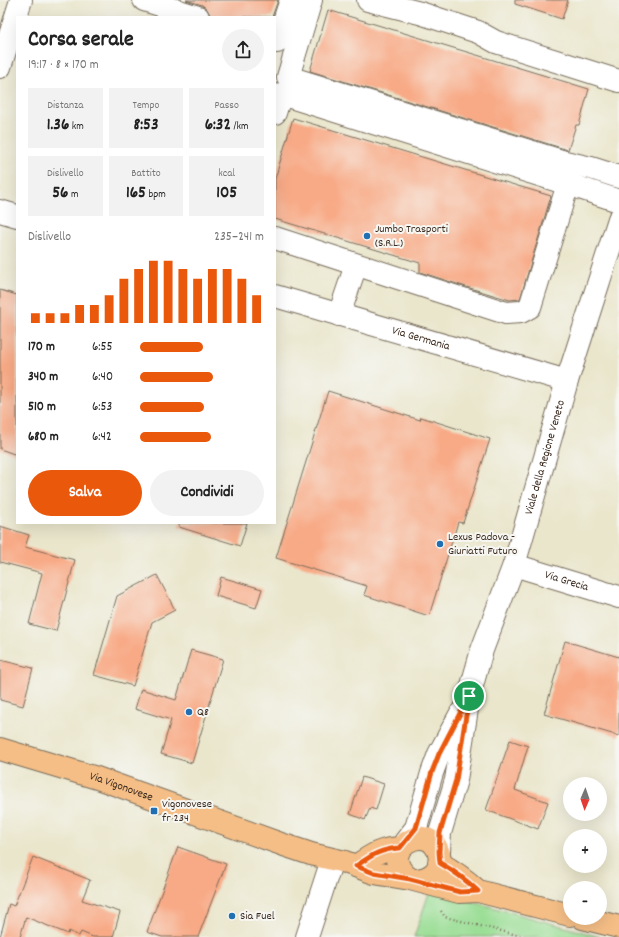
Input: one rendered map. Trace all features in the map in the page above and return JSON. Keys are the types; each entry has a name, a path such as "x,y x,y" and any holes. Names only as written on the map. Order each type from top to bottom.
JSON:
{"main road":[{"name":"Via Vigonovese","path":"0,749 97,778 284,845 356,866 374,873 413,879 460,892 478,891 563,913"},
{"name":"Via Vigonovese","path":"356,866 373,854 403,845 413,838 421,838 432,843 439,858 450,869 466,880 478,891"},
{"path":"403,845 397,856 400,870 413,879 423,880 434,873 439,858"},
{"path":"607,924 619,927"}],"street":[{"path":"0,67 21,0"},
{"path":"144,0 195,16"},
{"path":"276,42 290,0"},
{"path":"311,0 288,77 565,162 619,176"},
{"path":"368,0 420,13 478,32 496,42 619,81"},
{"path":"276,111 281,94 619,201"},
{"path":"276,238 506,313 521,312 530,308 568,184"},
{"path":"0,211 16,216"},
{"name":"Viale della Regione Veneto","path":"439,858 440,833 456,780 469,696 482,650 514,565 567,381 619,219"},
{"path":"339,315 356,265"},
{"name":"Via Germania","path":"276,296 567,381"},
{"name":"Via Grecia","path":"514,565 619,597"},
{"name":"Viale della Regione Veneto","path":"403,845 416,828 432,772 439,754 469,696"},
{"path":"307,937 332,860"}],"green space":[{"path":"430,890 601,937 414,937"}],"building":[{"path":"186,0 278,0 272,16 213,16 210,15 207,9 202,5"},
{"path":"515,0 568,0 562,19 515,4"},
{"path":"328,10 589,89 579,125 576,125 568,150 310,71"},
{"path":"293,118 551,196 520,299 510,300 420,272 420,263 276,219 276,176"},
{"path":"0,290 16,295 16,455 0,449"},
{"path":"328,391 420,420 421,417 490,439 463,523 458,522 429,616 364,595 367,586 276,558"},
{"path":"179,524 247,524 240,546 179,527"},
{"path":"0,526 29,535 25,547 75,560 56,631 29,624 42,573 0,562"},
{"path":"157,575 175,610 152,622 133,686 94,675 117,596"},
{"path":"221,577 262,589 256,608 216,596"},
{"path":"565,641 619,657 619,736 544,714"},
{"path":"191,650 223,659 192,763 161,754 171,720 135,709 141,689 176,700"},
{"path":"0,660 33,668 23,706 0,700"},
{"path":"510,740 528,746 515,790 548,802 538,829 486,810"},
{"path":"362,777 384,784 376,810 370,808 365,820 350,814"},
{"path":"178,847 226,864 198,937 162,937 147,932"},
{"path":"33,857 90,880 82,900 120,912 113,937 93,937 81,932 79,936 69,931 68,934 26,917 20,937 0,937 9,904 14,906"}],"place":[{"name":"Jumbo Trasporti (S.R.L.)","path":"367,236"},
{"name":"Lexus Padova - Giuriatti Futuro","path":"440,544"},
{"name":"Q8","path":"189,712"},
{"name":"Vigonovese fr 234","path":"154,811"},
{"name":"Sia Fuel","path":"232,916"}],"route":[{"path":"469,696 456,780 440,833 439,852 440,863 466,880 478,891 460,892 410,879 374,873 356,866 373,854 386,849 400,848 416,828 432,772 439,754 469,696"}]}
